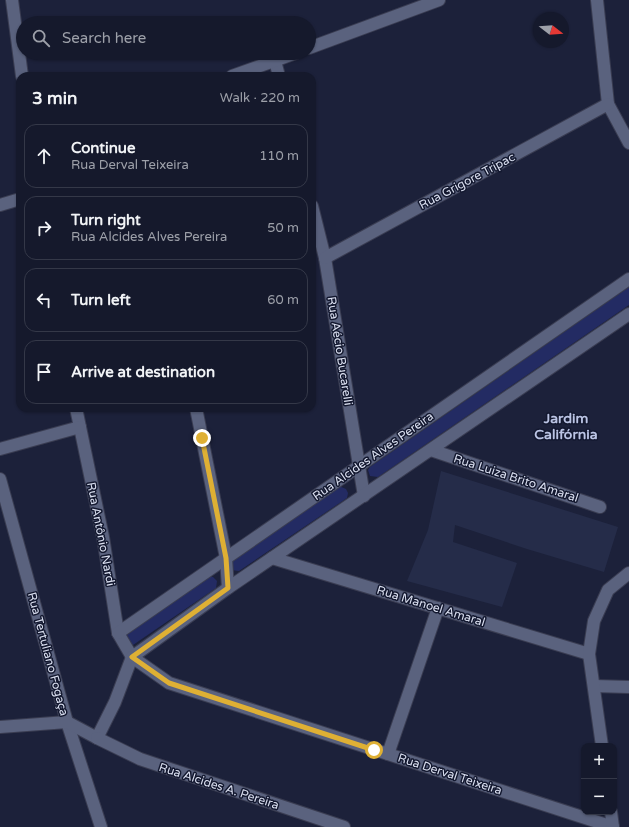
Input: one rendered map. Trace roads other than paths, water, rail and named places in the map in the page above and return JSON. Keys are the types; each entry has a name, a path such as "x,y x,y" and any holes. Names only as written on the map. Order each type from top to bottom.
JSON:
{"street":[{"path":"12,0 16,30"},
{"path":"316,45 439,0"},
{"path":"597,0 608,104 629,142"},
{"path":"20,60 21,72"},
{"path":"243,72 275,61 278,72"},
{"name":"Rua Grigore Tripac","path":"325,258 608,104"},
{"path":"0,205 16,200"},
{"name":"Rua Aécio Bucarelli","path":"316,222 325,258 364,496"},
{"name":"Rua Alcides Alves Pereira","path":"118,633 629,279"},
{"path":"97,738 115,702 132,657 228,588 629,314"},
{"name":"Rua Antônio Nardi","path":"77,412 103,537 118,633 132,657"},
{"path":"197,412 226,558 228,588"},
{"path":"0,449 80,427"},
{"name":"Rua Luiza Brito Amaral","path":"431,450 600,507"},
{"name":"Rua Tertuliano Fogaça","path":"0,479 67,722 101,827"},
{"name":"Rua Manoel Amaral","path":"272,558 589,654"},
{"path":"602,743 589,654 594,621 608,590 629,572"},
{"path":"388,754 438,608"},
{"name":"Rua Derval Teixeira","path":"132,657 169,683 613,827"},
{"path":"594,686 629,687"},
{"path":"0,727 67,722"},
{"name":"Rua Alcides A. Pereira","path":"67,722 140,759 344,827"},
{"path":"611,815 613,827"}],"district":[{"name":"Jardim Califórnia","path":"566,426"}]}
